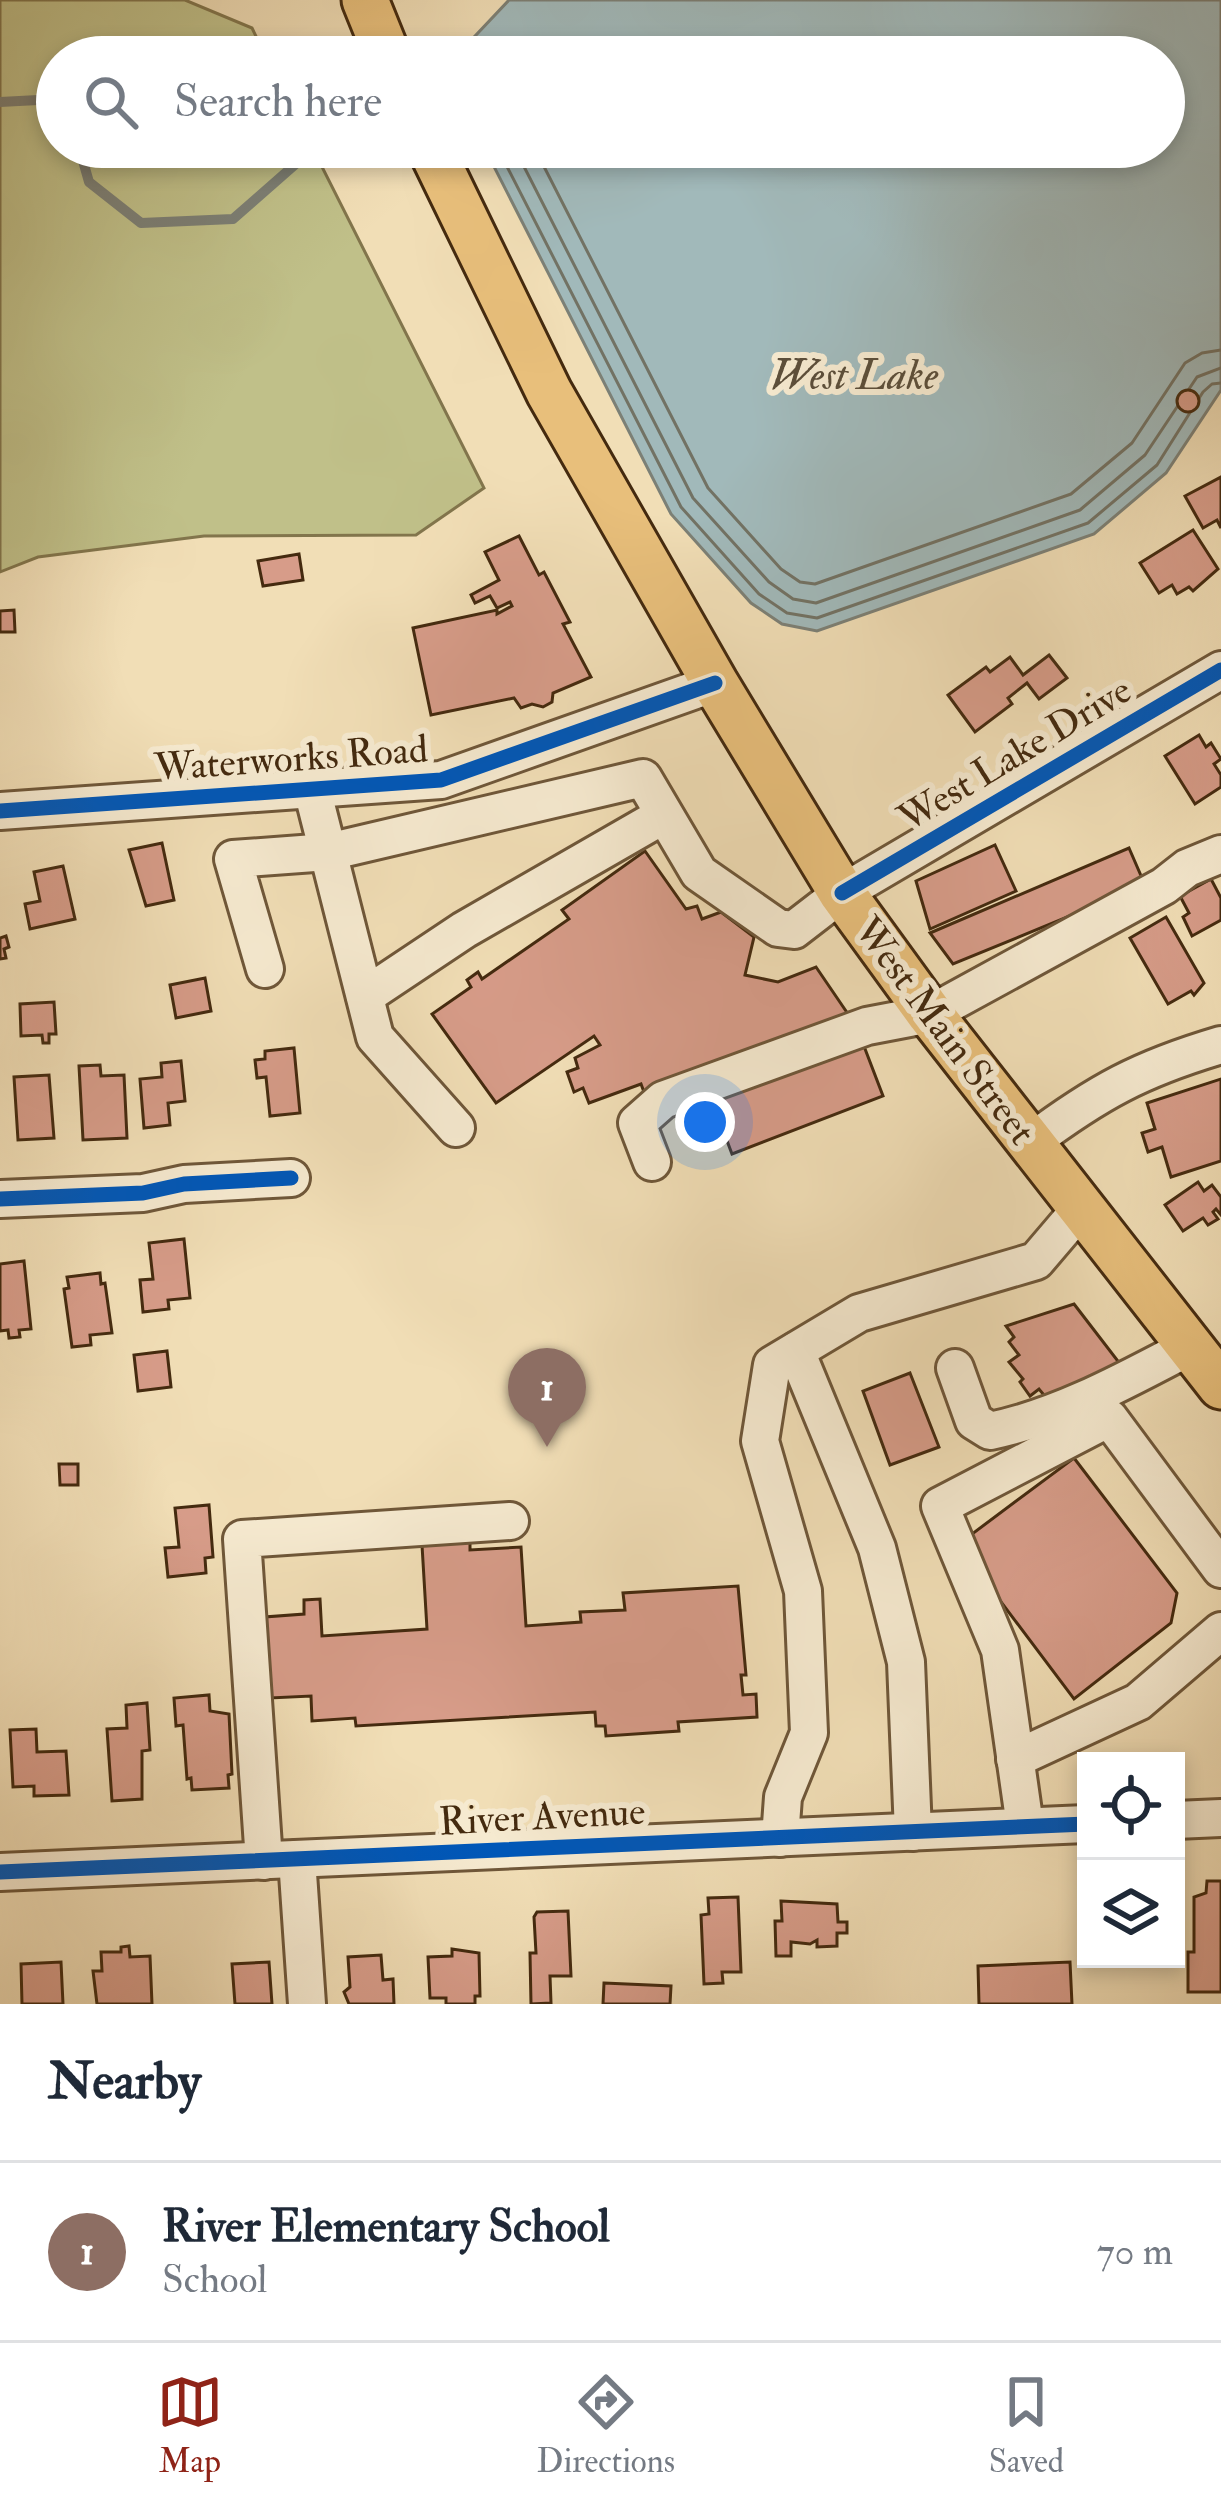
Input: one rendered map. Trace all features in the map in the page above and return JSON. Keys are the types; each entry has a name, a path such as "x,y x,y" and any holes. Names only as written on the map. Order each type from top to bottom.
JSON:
{"main road":[{"path":"365,0 380,36"},
{"name":"West Main Street","path":"440,168 549,392 715,683 842,893 930,1014 1221,1386"}],"street":[{"name":"West Lake Drive","path":"328,852 643,778 698,872 778,928 794,930 842,893 1221,670"},
{"name":"Waterworks Road","path":"0,812 442,780 715,683"},
{"path":"312,789 375,1037 456,1128"},
{"path":"364,996 464,930 664,815"},
{"path":"265,969 233,859 328,852"},
{"path":"652,1162 637,1123 662,1100 867,1025 930,1014 1164,886 1187,868 1221,854"},
{"path":"1031,1142 1105,1090 1176,1059 1221,1046"},
{"path":"0,1199 143,1193 184,1184 291,1178"},
{"path":"780,1838 783,1797 809,1733 802,1591 760,1441 772,1365 860,1313 1036,1261 1082,1207"},
{"path":"955,1368 974,1421 990,1432 1114,1386 1191,1346"},
{"path":"796,1351 877,1547 906,1662 913,1832"},
{"path":"1025,1826 1000,1650 940,1506 1109,1418 1221,1569"},
{"path":"307,2004 280,1860 242,1539 510,1521"},
{"path":"1015,1760 1138,1702 1221,1631"},
{"path":"1185,1820 1221,1818"},
{"name":"River Avenue","path":"0,1872 1077,1824"}],"green space":[{"path":"0,0 185,0 252,28 256,36 36,36 36,168 323,168 484,488 416,535 204,536 38,557 0,572"}],"water":[{"name":"West Lake","path":"509,0 1221,0 1221,390 1166,473 1094,534 817,631 782,624 751,603 671,514 495,168 1185,168 1185,36 475,36"}],"building":[{"path":"1188,390 1199,401 1188,412 1177,401"},
{"path":"1221,477 1221,528 1217,520 1203,528 1185,496"},
{"path":"1193,530 1218,569 1193,591 1189,587 1177,594 1172,585 1159,593 1140,563"},
{"path":"519,536 570,622 563,624 591,677 553,693 552,702 543,707 521,708 514,698 431,715 413,628 497,610 497,614 512,606 510,602 497,608 490,596 475,603 471,595 499,580 485,552"},
{"path":"299,554 303,580 263,586 258,561"},
{"path":"14,610 15,632 0,632 0,611"},
{"path":"1049,655 1067,678 1039,699 1027,683 1008,698 1012,704 975,732 948,695 986,667 990,672 1010,657 1023,675"},
{"path":"1199,735 1221,759 1214,764 1221,787 1195,804 1165,756"},
{"path":"162,843 174,900 146,906 129,850"},
{"path":"995,845 1016,891 930,929 916,881"},
{"path":"1129,848 1145,885 953,964 930,933"},
{"path":"645,851 686,909 697,906 702,919 721,912 754,937 745,975 778,982 816,967 848,1014 644,1092 641,1084 589,1103 583,1088 574,1092 567,1072 578,1068 575,1058 600,1045 594,1036 496,1103 432,1014 471,987 467,980 478,972 482,979 569,919 562,910"},
{"path":"63,866 75,919 30,929 25,904 40,901 34,872"},
{"path":"1211,879 1221,898 1221,920 1192,936 1183,917 1189,913 1180,896"},
{"path":"1166,917 1204,983 1194,995 1191,991 1168,1004 1130,938"},
{"path":"6,936 9,947 4,949 6,958 0,959 0,938"},
{"path":"205,978 211,1011 176,1018 170,985"},
{"path":"54,1002 56,1034 49,1034 49,1043 43,1043 42,1035 21,1036 20,1004"},
{"path":"862,1041 883,1096 732,1154 711,1098"},
{"path":"294,1048 300,1113 270,1116 266,1077 257,1078 255,1060 265,1059 265,1051"},
{"path":"181,1061 185,1101 168,1103 170,1125 144,1128 140,1079 162,1077 161,1063"},
{"path":"100,1065 101,1076 124,1075 127,1138 83,1140 79,1066"},
{"path":"49,1075 54,1138 18,1140 14,1077"},
{"path":"1221,1079 1221,1161 1171,1177 1162,1147 1148,1152 1142,1133 1155,1129 1147,1103"},
{"path":"1198,1182 1204,1191 1212,1185 1221,1197 1221,1215 1216,1209 1218,1219 1208,1225 1203,1218 1183,1231 1165,1205"},
{"path":"184,1239 190,1298 168,1300 169,1309 143,1312 140,1280 153,1279 149,1243"},
{"path":"24,1261 31,1329 19,1330 20,1337 9,1338 8,1330 0,1331 0,1264"},
{"path":"100,1273 112,1333 90,1335 91,1345 72,1347 64,1289 69,1288 67,1277"},
{"path":"1074,1304 1124,1369 1053,1406 1039,1389 1030,1396 1020,1382 1023,1379 1009,1362 1019,1355 1009,1342 1014,1337 1006,1326"},
{"path":"167,1351 171,1387 138,1391 134,1355"},
{"path":"910,1373 939,1447 890,1465 863,1391"},
{"path":"1074,1458 1177,1593 1171,1623 1074,1699 965,1554 968,1537"},
{"path":"59,1464 78,1464 78,1485 60,1485"},
{"path":"209,1505 213,1557 205,1558 206,1573 168,1577 165,1548 179,1547 175,1508"},
{"path":"470,1542 470,1550 521,1547 526,1626 581,1622 580,1612 625,1610 623,1593 738,1586 746,1675 741,1675 743,1695 756,1694 757,1717 678,1722 679,1731 606,1736 605,1726 596,1726 595,1712 356,1726 355,1718 312,1721 311,1696 270,1698 265,1617 304,1614 304,1600 320,1599 322,1636 427,1629 422,1545"},
{"path":"209,1695 210,1711 229,1714 232,1774 228,1775 229,1788 192,1790 183,1725 176,1726 174,1698"},
{"path":"147,1703 150,1750 142,1751 142,1799 112,1801 107,1729 127,1728 126,1705"},
{"path":"36,1729 37,1752 66,1751 69,1795 34,1796 34,1786 13,1787 10,1730"},
{"path":"1207,1881 1221,1881 1221,1992 1188,1992 1194,1897 1206,1893"},
{"path":"738,1897 741,1972 722,1972 723,1983 704,1984 701,1915 709,1914 708,1898"},
{"path":"781,1901 837,1904 838,1922 847,1922 847,1933 837,1933 837,1946 817,1947 817,1940 791,1942 791,1956 776,1956 775,1921 782,1921"},
{"path":"568,1911 571,1976 550,1976 551,2003 531,2004 534,1917 537,1912"},
{"path":"129,1946 130,1957 150,1956 152,2004 97,2004 93,1971 102,1971 101,1952 121,1952 121,1947"},
{"path":"452,1949 479,1953 480,1996 475,1996 475,2004 446,2004 446,1998 430,1998 428,1957 452,1956"},
{"path":"381,1955 383,1980 393,1979 394,2004 349,2004 344,1992 350,1987 348,1957"},
{"path":"61,1962 63,2004 22,2004 21,1964"},
{"path":"269,1962 272,2004 235,2004 232,1964"},
{"path":"1070,1962 1072,2004 979,2004 978,1966"},
{"path":"604,1983 671,1986 670,2004 603,2004"}],"waterway":[{"path":"0,102 36,100"},
{"path":"85,168 89,182 141,223 233,219 291,168"}],"cycle path":[{"path":"842,893 1221,670"},
{"path":"0,811 441,780 715,683"},
{"path":"0,1199 143,1193 184,1184 291,1178"},
{"path":"0,1872 1077,1824"}],"place":[{"name":"River Elementary School","path":"547,1447"}]}
